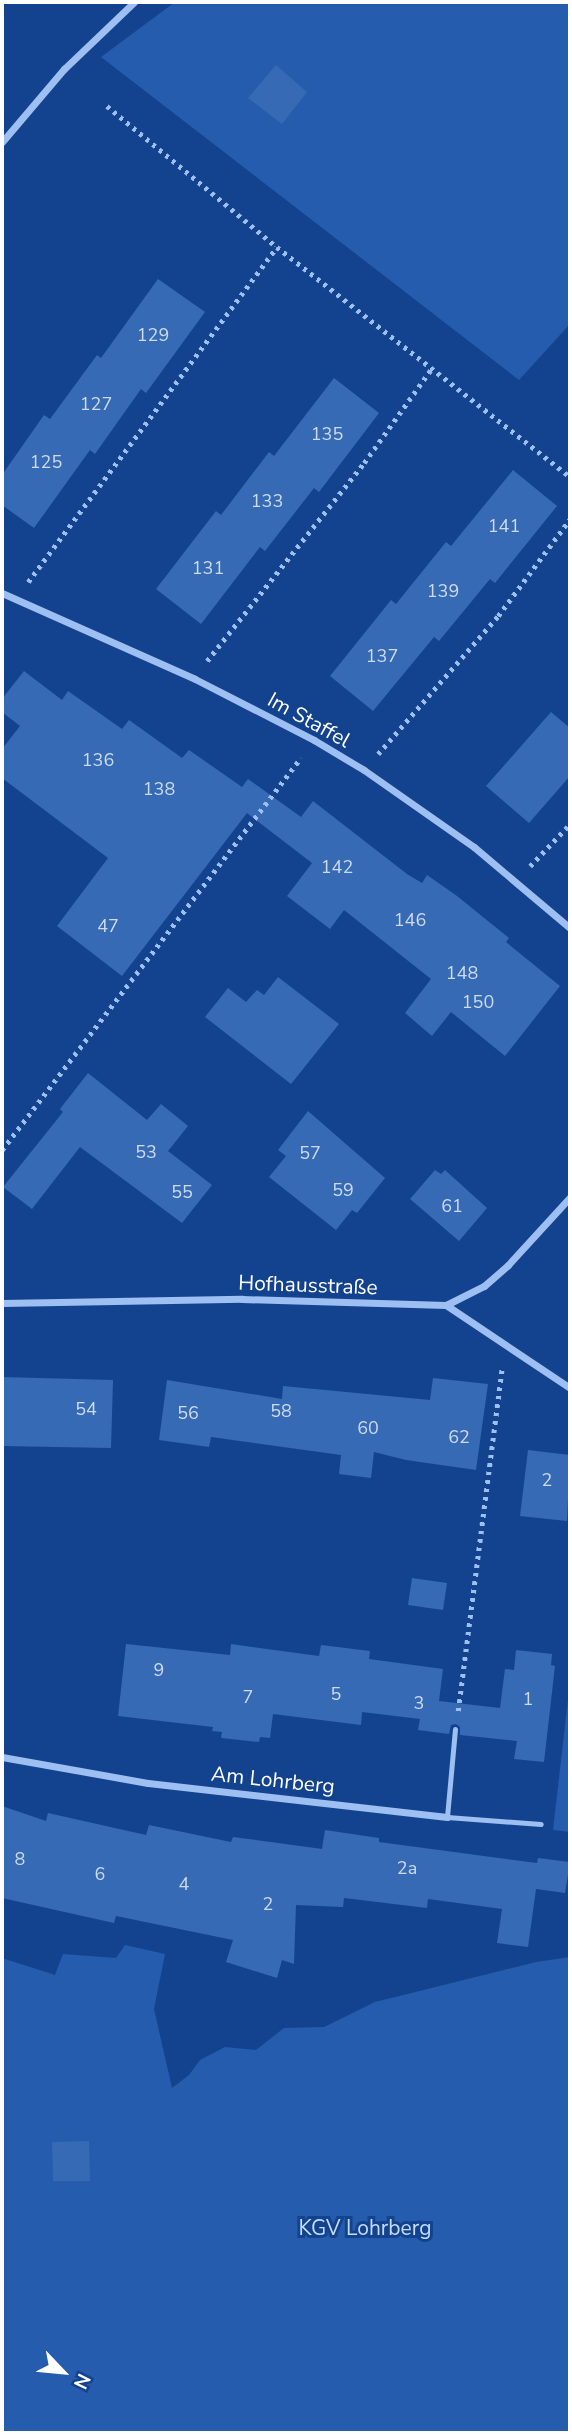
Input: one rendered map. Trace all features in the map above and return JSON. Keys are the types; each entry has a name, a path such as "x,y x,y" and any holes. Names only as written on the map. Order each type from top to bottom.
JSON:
{"street":[{"path":"2,142 19,119 79,54 134,2"},
{"name":"Im Staffel","path":"2,593 195,679 314,740 364,770 474,847 570,928"},
{"name":"Hofhausstraße","path":"2,1303 242,1299 446,1305 484,1286 508,1265 570,1197"},
{"path":"446,1305 570,1388"},
{"name":"Am Lohrberg","path":"2,1758 148,1783 447,1817"}],"lane":[{"path":"447,1817 456,1730"},
{"name":"Am Lohrberg","path":"447,1817 541,1824"}],"path":[{"path":"107,106 277,247 570,477"},
{"path":"16,600 277,247"},
{"path":"195,679 218,644 364,463 432,368"},
{"path":"364,770 498,616 570,519"},
{"path":"2,1150 314,740"},
{"path":"516,881 570,824"},
{"path":"456,1730 505,1343"}],"green space":[{"path":"175,2 570,2 570,324 519,380 101,57"},
{"path":"570,1682 570,1832 553,1830"},
{"name":"KGV Lohrberg","path":"125,1945 165,1954 154,2009 172,2088 189,2075 200,2060 225,2047 256,2050 284,2028 324,2027 375,2002 536,1962 570,1957 570,2433 2,2433 2,1958 55,1975 63,1954 116,1958"}],"building":[{"path":"276,65 307,92 282,124 248,98"},
{"path":"158,279 205,312 146,393 141,389 95,454 90,450 34,528 2,505 2,475 44,415 50,419 97,355 101,358"},
{"path":"334,378 379,413 319,492 314,488 265,551 260,547 201,624 156,589 216,511 221,515 269,452 274,456"},
{"path":"513,470 557,506 495,583 490,579 439,641 434,637 373,711 330,676 391,600 396,604 446,542 451,546"},
{"path":"24,671 62,700 68,691 122,729 129,720 182,758 189,750 242,787 248,779 301,817 313,801 407,874 422,883 427,875 457,896 509,938 506,942 560,986 505,1056 451,1012 432,1036 405,1013 431,979 344,910 330,929 287,896 312,863 247,813 122,976 57,926 108,858 2,778 2,749 20,726 2,712 2,699"},
{"path":"551,712 570,728 570,776 529,823 486,786"},
{"path":"278,977 339,1024 291,1084 205,1017 228,988 246,1002 257,990 264,995"},
{"path":"88,1073 147,1120 161,1104 188,1126 168,1151 212,1185 182,1223 80,1147 32,1209 3,1187 63,1112 60,1109"},
{"path":"308,1111 385,1178 357,1213 352,1210 336,1230 269,1177 286,1156 278,1150"},
{"path":"435,1170 441,1174 445,1170 487,1208 459,1241 410,1199"},
{"path":"2,1377 113,1380 111,1448 2,1446"},
{"path":"433,1378 488,1384 476,1470 406,1460 374,1452 371,1478 339,1474 341,1455 211,1437 209,1447 159,1440 167,1380 282,1399 283,1386 430,1400"},
{"path":"528,1450 570,1455 567,1521 520,1516"},
{"path":"412,1578 447,1583 443,1610 408,1605"},
{"path":"126,1644 230,1655 231,1644 319,1656 321,1645 370,1651 369,1659 443,1669 439,1701 500,1708 505,1669 514,1670 516,1650 552,1654 551,1665 555,1666 544,1762 514,1759 517,1741 460,1735 460,1727 456,1724 451,1725 449,1734 418,1730 420,1719 362,1712 361,1725 273,1714 270,1738 260,1737 259,1742 221,1738 222,1732 212,1731 213,1727 118,1716"},
{"path":"2,1806 46,1821 48,1813 146,1835 149,1825 231,1842 233,1837 322,1849 325,1830 379,1838 379,1842 537,1863 538,1858 570,1862 565,1893 536,1889 528,1947 497,1943 502,1909 428,1899 427,1908 344,1898 343,1907 296,1905 294,1964 282,1960 277,1978 226,1962 233,1940 116,1916 114,1923 2,1898"},
{"path":"89,2141 90,2181 53,2181 52,2142"}]}
